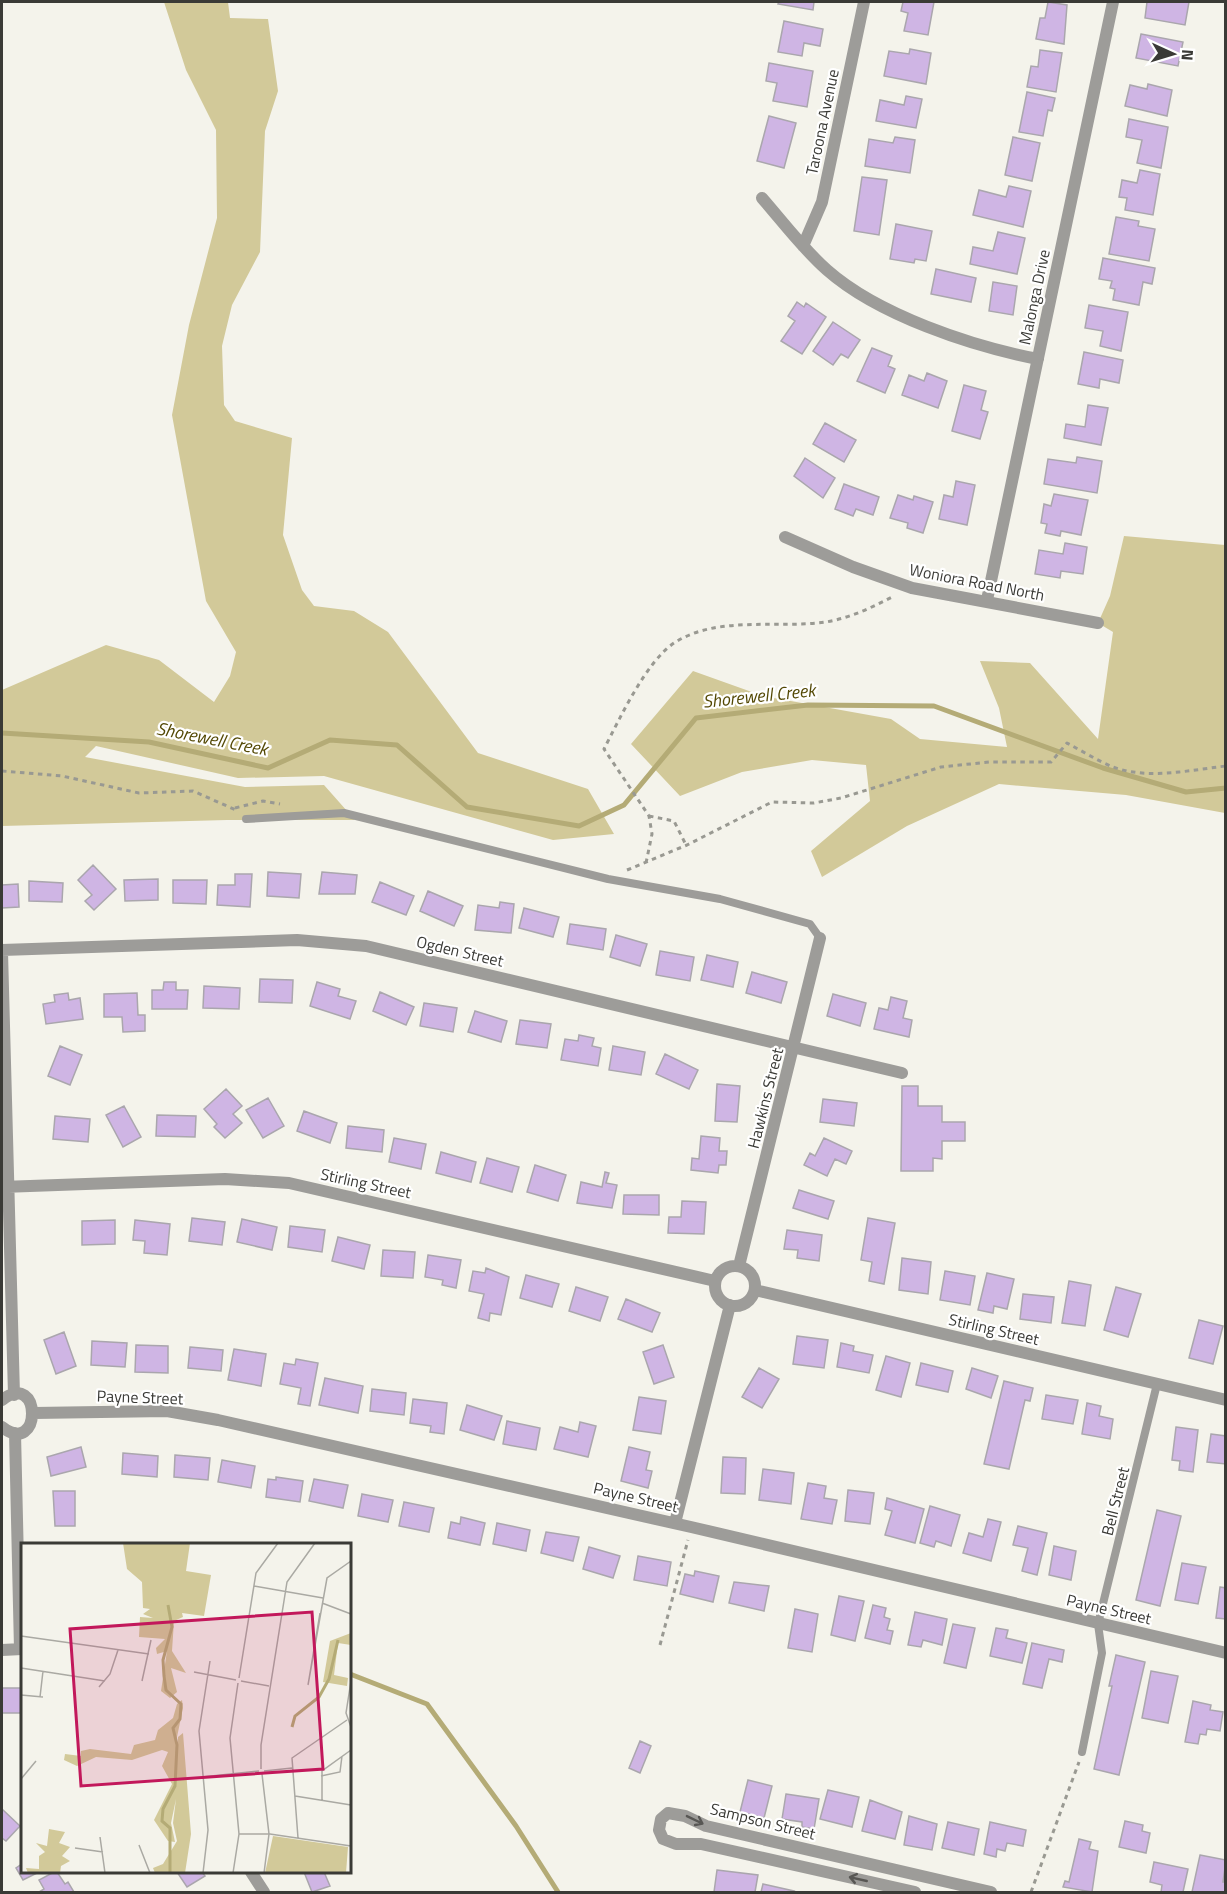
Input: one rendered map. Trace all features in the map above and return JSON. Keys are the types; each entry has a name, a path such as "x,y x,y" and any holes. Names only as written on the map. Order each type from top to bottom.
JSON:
{"street":[{"name":"Taroona Avenue","path":"803,246 822,202 864,2"},
{"name":"Malonga Drive","path":"987,600 1113,2"},
{"path":"762,198 827,271 856,291 918,324 1038,359"},
{"name":"Woniora Road North","path":"785,537 853,567 912,588 987,600 1098,623"},
{"name":"Hawkins Street","path":"739,1266 795,1049 820,938"},
{"name":"Ogden Street","path":"2,951 297,940 366,946 902,1073"},
{"path":"2,951 5,1186 14,1395"},
{"name":"Stirling Street","path":"5,1186 225,1179 289,1183 715,1281"},
{"path":"739,1266 750,1272 755,1290 748,1301 730,1305 716,1293 715,1281 722,1270 739,1266"},
{"name":"Stirling Street","path":"755,1290 1226,1400"},
{"path":"675,1523 730,1305"},
{"path":"2,1400 14,1395 30,1402 34,1413 30,1425 15,1433"},
{"name":"Payne Street","path":"34,1413 167,1411 218,1420 675,1523 1226,1653"},
{"path":"2,1427 15,1433"},
{"path":"2,1650 21,1649 15,1433"},
{"name":"Sampson Street","path":"915,1893 701,1844 676,1844 663,1839 659,1830 661,1819 668,1813 685,1816 706,1826 991,1893"},
{"path":"252,1873 264,1893"}],"lane":[{"path":"246,819 344,813 608,879 720,899 810,924 820,938"},
{"name":"Bell Street","path":"1098,1624 1157,1384"},
{"path":"1082,1752 1102,1653 1098,1624"}],"path":[{"path":"646,863 652,834 649,816 604,748 639,682 673,644 702,629 827,622 864,611 912,588"},
{"path":"608,879 687,845 772,802 814,803 841,798 941,767 989,762 1051,762 1067,743 1114,767 1144,772 1174,772 1226,765"},
{"path":"2,771 62,776 139,793 193,791 235,808"},
{"path":"649,816 674,821 687,845"},
{"path":"660,1646 691,1527"},
{"path":"1031,1893 1082,1752"}],"shaded area":[{"path":"164,2 228,2 230,18 268,19 278,91 265,131 260,252 232,305 222,346 224,405 235,421 292,438 283,535 302,590 314,606 354,611 388,632 478,753 588,789 614,834 553,840 324,776 238,778 96,746 85,757 245,787 324,785 355,820 227,820 2,826 2,690 106,645 159,660 214,702 230,676 236,652 206,601 172,415 189,325 217,218 216,130 186,70"},
{"path":"1124,536 1225,545 1225,813 1126,795 999,784 907,826 822,877 811,851 870,801 866,765 812,760 742,772 680,796 631,744 693,671 763,696 891,719 920,739 1007,747 999,708 980,661 1030,663 1098,739 1113,632 1098,623 1110,596"}],"building":[{"path":"779,2 814,2 813,10 778,4"},
{"path":"903,2 934,2 928,35 904,31 908,13 901,11"},
{"path":"1048,2 1067,5 1064,44 1036,39 1040,18 1045,18"},
{"path":"1147,2 1189,2 1185,25 1145,18"},
{"path":"784,21 823,29 820,46 804,43 802,56 778,52"},
{"path":"1141,34 1183,42 1178,66 1136,58"},
{"path":"910,49 931,53 926,84 884,76 889,51 909,54"},
{"path":"1040,50 1062,53 1056,92 1027,87 1031,66 1038,67"},
{"path":"769,63 813,71 807,107 773,101 777,83 766,81"},
{"path":"1148,84 1172,90 1167,116 1125,106 1130,85 1147,89"},
{"path":"1027,92 1055,98 1052,111 1048,110 1043,136 1019,132"},
{"path":"906,96 922,99 916,128 876,121 880,100 904,105"},
{"path":"769,116 796,123 784,168 757,161"},
{"path":"1129,119 1168,127 1161,168 1137,163 1142,140 1126,137"},
{"path":"895,137 915,140 910,173 865,166 869,139 893,143"},
{"path":"1013,137 1040,143 1032,181 1005,175"},
{"path":"1140,170 1160,174 1153,215 1125,210 1127,198 1119,197 1122,180 1137,183"},
{"path":"862,177 887,180 879,235 854,231"},
{"path":"1009,186 1031,191 1023,227 973,215 979,190 1006,197"},
{"path":"1116,217 1139,221 1138,226 1155,229 1149,261 1109,254"},
{"path":"896,224 932,231 926,261 915,259 914,263 890,259"},
{"path":"998,232 1025,238 1017,274 970,264 973,247 993,251"},
{"path":"1103,258 1155,268 1152,284 1143,282 1139,305 1113,300 1115,289 1110,288 1112,281 1099,279"},
{"path":"936,269 976,278 971,302 931,294"},
{"path":"993,282 1017,286 1013,315 989,311"},
{"path":"797,302 804,307 806,303 826,317 802,354 781,341 795,321 788,316"},
{"path":"1089,305 1128,312 1121,351 1100,346 1103,331 1085,328"},
{"path":"833,322 860,340 848,358 841,354 833,365 813,351"},
{"path":"872,348 892,356 888,366 895,369 885,393 857,381"},
{"path":"1084,352 1123,360 1119,383 1100,379 1099,388 1078,384"},
{"path":"927,373 947,381 938,408 902,395 909,375 924,381"},
{"path":"964,385 986,391 981,410 988,412 980,439 952,431"},
{"path":"1088,405 1108,408 1101,445 1064,438 1066,424 1085,427"},
{"path":"825,423 856,440 844,462 813,444"},
{"path":"1077,457 1102,461 1097,493 1044,484 1048,459 1076,463"},
{"path":"805,458 835,478 823,498 794,476"},
{"path":"956,481 975,485 967,525 939,519 944,495 953,497"},
{"path":"844,484 879,497 873,515 856,509 853,516 835,509"},
{"path":"1054,494 1088,500 1081,535 1061,531 1060,536 1045,533 1047,524 1041,523 1044,504 1051,506"},
{"path":"898,495 913,500 914,496 933,502 923,533 907,528 908,523 890,518"},
{"path":"1065,543 1087,547 1083,574 1061,571 1060,578 1035,574 1039,550 1063,554"},
{"path":"93,865 116,889 94,910 85,901 92,895 78,880"},
{"path":"268,872 301,874 299,898 267,896"},
{"path":"322,872 357,875 355,894 319,894"},
{"path":"235,874 252,874 250,907 217,905 218,885 235,885"},
{"path":"158,879 158,900 125,901 124,880"},
{"path":"173,880 207,880 206,904 173,903"},
{"path":"29,881 63,883 62,902 29,901"},
{"path":"380,882 414,896 406,915 372,902"},
{"path":"18,884 19,907 2,908 2,885"},
{"path":"428,891 463,906 454,926 420,911"},
{"path":"500,902 514,904 511,933 475,930 478,905 499,908"},
{"path":"524,908 559,917 553,937 519,928"},
{"path":"570,924 606,929 603,950 567,944"},
{"path":"616,935 647,944 640,966 610,957"},
{"path":"660,951 694,957 690,981 656,975"},
{"path":"707,955 738,962 733,987 701,980"},
{"path":"752,972 787,982 781,1003 746,993"},
{"path":"260,979 293,980 292,1003 259,1002"},
{"path":"164,982 176,982 176,990 188,990 187,1009 152,1009 152,990 163,990"},
{"path":"317,982 340,989 338,996 356,1001 350,1019 310,1006"},
{"path":"204,986 240,988 239,1009 203,1008"},
{"path":"380,992 414,1007 406,1025 373,1011"},
{"path":"68,993 69,1000 80,998 83,1019 46,1024 43,1004 55,1002 54,995"},
{"path":"137,993 138,1015 145,1015 145,1031 123,1032 122,1017 104,1017 104,994"},
{"path":"833,994 866,1003 860,1026 827,1016"},
{"path":"891,997 907,1001 903,1018 912,1020 909,1037 874,1029 879,1008 888,1010"},
{"path":"424,1003 457,1008 453,1032 420,1026"},
{"path":"475,1011 507,1021 501,1042 468,1032"},
{"path":"520,1020 551,1024 547,1048 516,1044"},
{"path":"579,1035 594,1038 592,1046 601,1048 598,1066 561,1060 565,1039 578,1041"},
{"path":"60,1046 82,1055 70,1085 48,1076"},
{"path":"613,1046 645,1052 641,1075 609,1070"},
{"path":"665,1054 698,1070 689,1089 656,1074"},
{"path":"717,1084 740,1086 737,1122 715,1121"},
{"path":"902,1086 918,1086 918,1106 942,1106 942,1122 965,1122 965,1141 942,1141 942,1159 933,1158 933,1171 901,1171"},
{"path":"226,1089 242,1106 233,1114 242,1123 225,1138 214,1127 217,1124 204,1109"},
{"path":"268,1098 284,1126 263,1138 246,1110"},
{"path":"823,1099 857,1103 854,1126 820,1122"},
{"path":"124,1106 141,1137 123,1147 106,1115"},
{"path":"304,1111 337,1123 330,1143 297,1131"},
{"path":"157,1115 196,1116 195,1137 156,1136"},
{"path":"55,1116 90,1119 88,1142 53,1139"},
{"path":"348,1126 384,1130 382,1152 346,1148"},
{"path":"701,1136 720,1138 719,1151 727,1151 726,1165 719,1165 718,1173 691,1170 692,1158 699,1159"},
{"path":"394,1138 426,1144 421,1169 389,1162"},
{"path":"824,1138 852,1151 846,1164 835,1159 827,1176 804,1165 810,1153 815,1156"},
{"path":"441,1152 476,1162 471,1182 436,1173"},
{"path":"487,1158 519,1167 512,1192 480,1183"},
{"path":"535,1165 566,1175 558,1201 527,1192"},
{"path":"605,1172 609,1173 606,1183 617,1185 612,1208 577,1203 581,1182 602,1187"},
{"path":"799,1190 834,1201 828,1219 793,1208"},
{"path":"624,1195 659,1195 659,1215 623,1214"},
{"path":"682,1201 706,1202 704,1234 668,1233 669,1217 681,1217"},
{"path":"192,1218 225,1222 222,1245 189,1241"},
{"path":"868,1218 895,1223 884,1284 869,1281 872,1262 861,1260"},
{"path":"242,1219 277,1227 272,1250 237,1242"},
{"path":"115,1220 115,1244 82,1245 82,1221"},
{"path":"135,1220 170,1224 167,1255 144,1253 145,1241 133,1240"},
{"path":"290,1226 325,1230 322,1252 288,1247"},
{"path":"787,1230 822,1235 819,1261 797,1258 798,1250 784,1249"},
{"path":"338,1237 370,1245 364,1269 332,1261"},
{"path":"383,1250 415,1252 413,1278 381,1276"},
{"path":"428,1255 461,1260 456,1288 442,1285 443,1280 425,1277"},
{"path":"902,1258 931,1262 928,1294 899,1290"},
{"path":"486,1268 509,1277 501,1315 490,1313 489,1321 478,1318 484,1294 469,1291 473,1271 485,1273"},
{"path":"945,1271 975,1276 970,1305 940,1300"},
{"path":"987,1273 1014,1279 1007,1309 994,1306 993,1313 978,1310"},
{"path":"526,1275 559,1284 552,1307 520,1298"},
{"path":"1069,1281 1091,1285 1085,1326 1062,1323"},
{"path":"576,1287 608,1297 600,1321 569,1311"},
{"path":"1116,1287 1141,1294 1128,1337 1104,1330"},
{"path":"1023,1294 1054,1297 1051,1323 1020,1319"},
{"path":"626,1299 660,1313 652,1332 618,1319"},
{"path":"1199,1320 1223,1326 1213,1364 1189,1358"},
{"path":"64,1332 76,1366 56,1374 44,1340"},
{"path":"797,1336 828,1340 824,1368 793,1364"},
{"path":"92,1341 127,1343 125,1367 91,1365"},
{"path":"841,1343 854,1346 853,1351 873,1355 869,1373 837,1367"},
{"path":"136,1345 168,1346 168,1373 135,1372"},
{"path":"663,1345 674,1377 654,1384 643,1352"},
{"path":"190,1347 223,1350 221,1371 188,1368"},
{"path":"234,1349 266,1354 261,1386 228,1380"},
{"path":"886,1356 910,1363 901,1397 876,1390"},
{"path":"296,1359 318,1363 310,1406 298,1404 301,1388 280,1384 284,1363 295,1365"},
{"path":"921,1363 953,1371 948,1392 916,1385"},
{"path":"759,1368 779,1379 762,1408 742,1397"},
{"path":"972,1368 998,1376 991,1398 966,1389"},
{"path":"325,1378 363,1386 358,1413 319,1405"},
{"path":"1004,1381 1033,1388 1030,1401 1025,1400 1009,1469 984,1464"},
{"path":"372,1389 406,1393 404,1415 370,1411"},
{"path":"1046,1395 1078,1400 1073,1424 1042,1419"},
{"path":"639,1397 666,1401 661,1434 633,1430"},
{"path":"413,1399 447,1403 444,1434 430,1432 431,1426 410,1423"},
{"path":"1087,1403 1101,1406 1099,1416 1113,1419 1110,1439 1082,1434"},
{"path":"467,1405 502,1416 494,1440 460,1430"},
{"path":"507,1421 540,1428 536,1450 503,1444"},
{"path":"580,1422 596,1426 588,1457 554,1449 560,1427 578,1432"},
{"path":"1176,1427 1198,1430 1193,1472 1179,1470 1180,1461 1172,1460"},
{"path":"1211,1434 1226,1436 1226,1464 1207,1462"},
{"path":"81,1447 86,1467 51,1476 47,1457"},
{"path":"629,1447 650,1452 646,1470 652,1471 648,1488 621,1481"},
{"path":"123,1453 158,1456 157,1477 122,1474"},
{"path":"175,1455 210,1458 208,1480 174,1477"},
{"path":"723,1457 746,1458 745,1494 721,1493"},
{"path":"222,1460 255,1466 251,1488 218,1482"},
{"path":"763,1469 794,1473 791,1504 759,1500"},
{"path":"276,1477 303,1481 300,1502 266,1497 268,1479 276,1480"},
{"path":"314,1479 348,1485 343,1508 309,1501"},
{"path":"808,1483 826,1486 824,1498 837,1500 832,1524 801,1519"},
{"path":"848,1490 874,1493 870,1524 845,1521"},
{"path":"53,1491 75,1491 75,1526 55,1526"},
{"path":"362,1494 393,1500 388,1522 358,1516"},
{"path":"887,1498 924,1509 915,1543 885,1535 892,1511 885,1509"},
{"path":"404,1502 434,1508 429,1532 399,1526"},
{"path":"930,1506 960,1515 951,1546 936,1541 934,1547 920,1543"},
{"path":"1157,1510 1181,1516 1160,1606 1136,1600"},
{"path":"461,1517 485,1523 480,1545 448,1538 451,1522 460,1524"},
{"path":"988,1519 1001,1522 991,1561 963,1553 969,1533 983,1537"},
{"path":"497,1523 530,1530 526,1551 493,1544"},
{"path":"1018,1526 1047,1533 1037,1575 1022,1571 1028,1548 1013,1545"},
{"path":"546,1532 579,1537 573,1561 541,1553"},
{"path":"1054,1546 1076,1551 1071,1580 1049,1575"},
{"path":"589,1547 620,1556 613,1578 583,1569"},
{"path":"638,1556 671,1562 667,1586 634,1580"},
{"path":"1182,1563 1206,1567 1198,1604 1175,1600"},
{"path":"695,1571 719,1576 713,1602 680,1594 685,1574 694,1576"},
{"path":"734,1582 769,1586 764,1611 729,1603"},
{"path":"1220,1587 1226,1588 1226,1619 1216,1618"},
{"path":"839,1596 864,1601 855,1641 831,1635"},
{"path":"873,1605 886,1608 884,1617 890,1619 887,1630 893,1631 890,1644 865,1638"},
{"path":"795,1609 818,1614 812,1652 788,1648"},
{"path":"915,1612 947,1619 942,1645 923,1640 921,1647 908,1645"},
{"path":"953,1624 975,1628 966,1668 944,1663"},
{"path":"996,1628 1008,1630 1006,1638 1027,1643 1022,1663 990,1656"},
{"path":"1032,1643 1064,1650 1062,1662 1049,1659 1042,1688 1023,1684"},
{"path":"1116,1655 1145,1662 1119,1775 1094,1769 1112,1686 1109,1686"},
{"path":"1151,1671 1178,1676 1168,1723 1142,1718"},
{"path":"2,1688 21,1688 21,1713 2,1713"},
{"path":"1193,1701 1211,1705 1210,1710 1223,1712 1220,1731 1207,1729 1206,1735 1200,1734 1198,1744 1185,1742"},
{"path":"640,1741 651,1746 640,1773 629,1768"},
{"path":"748,1780 772,1786 764,1818 740,1812"},
{"path":"828,1790 859,1797 852,1827 820,1819"},
{"path":"786,1794 819,1799 814,1829 802,1827 802,1822 782,1819"},
{"path":"870,1800 902,1812 895,1839 862,1831"},
{"path":"2,1809 20,1826 6,1841 2,1838"},
{"path":"909,1816 937,1824 932,1850 904,1845"},
{"path":"1125,1821 1143,1825 1142,1831 1150,1833 1146,1853 1119,1847"},
{"path":"948,1822 979,1829 974,1855 942,1848"},
{"path":"990,1822 1026,1830 1023,1846 1007,1843 1005,1851 997,1849 996,1857 984,1854"},
{"path":"1079,1839 1091,1842 1089,1849 1098,1851 1092,1892 1063,1887 1065,1881 1069,1882"},
{"path":"1200,1855 1226,1860 1223,1882 1226,1882 1226,1892 1192,1892"},
{"path":"1154,1862 1188,1869 1183,1892 1161,1892 1162,1885 1150,1882"},
{"path":"21,1865 21,1873 37,1873 23,1880 16,1868"},
{"path":"717,1870 758,1875 755,1892 714,1892"},
{"path":"52,1873 58,1873 65,1884 68,1882 74,1892 39,1892 44,1889 39,1880"},
{"path":"178,1873 203,1873 205,1876 187,1887"},
{"path":"304,1873 324,1873 330,1886 312,1892"},
{"path":"763,1884 794,1891 761,1892"}],"waterway":[{"name":"Shorewell Creek","path":"2,733 149,742 268,768 330,740 397,745 467,807 579,826 624,805 696,718 808,705 934,706 1103,768 1186,792 1226,788"},
{"path":"351,1674 427,1704 516,1826 558,1892"}]}
